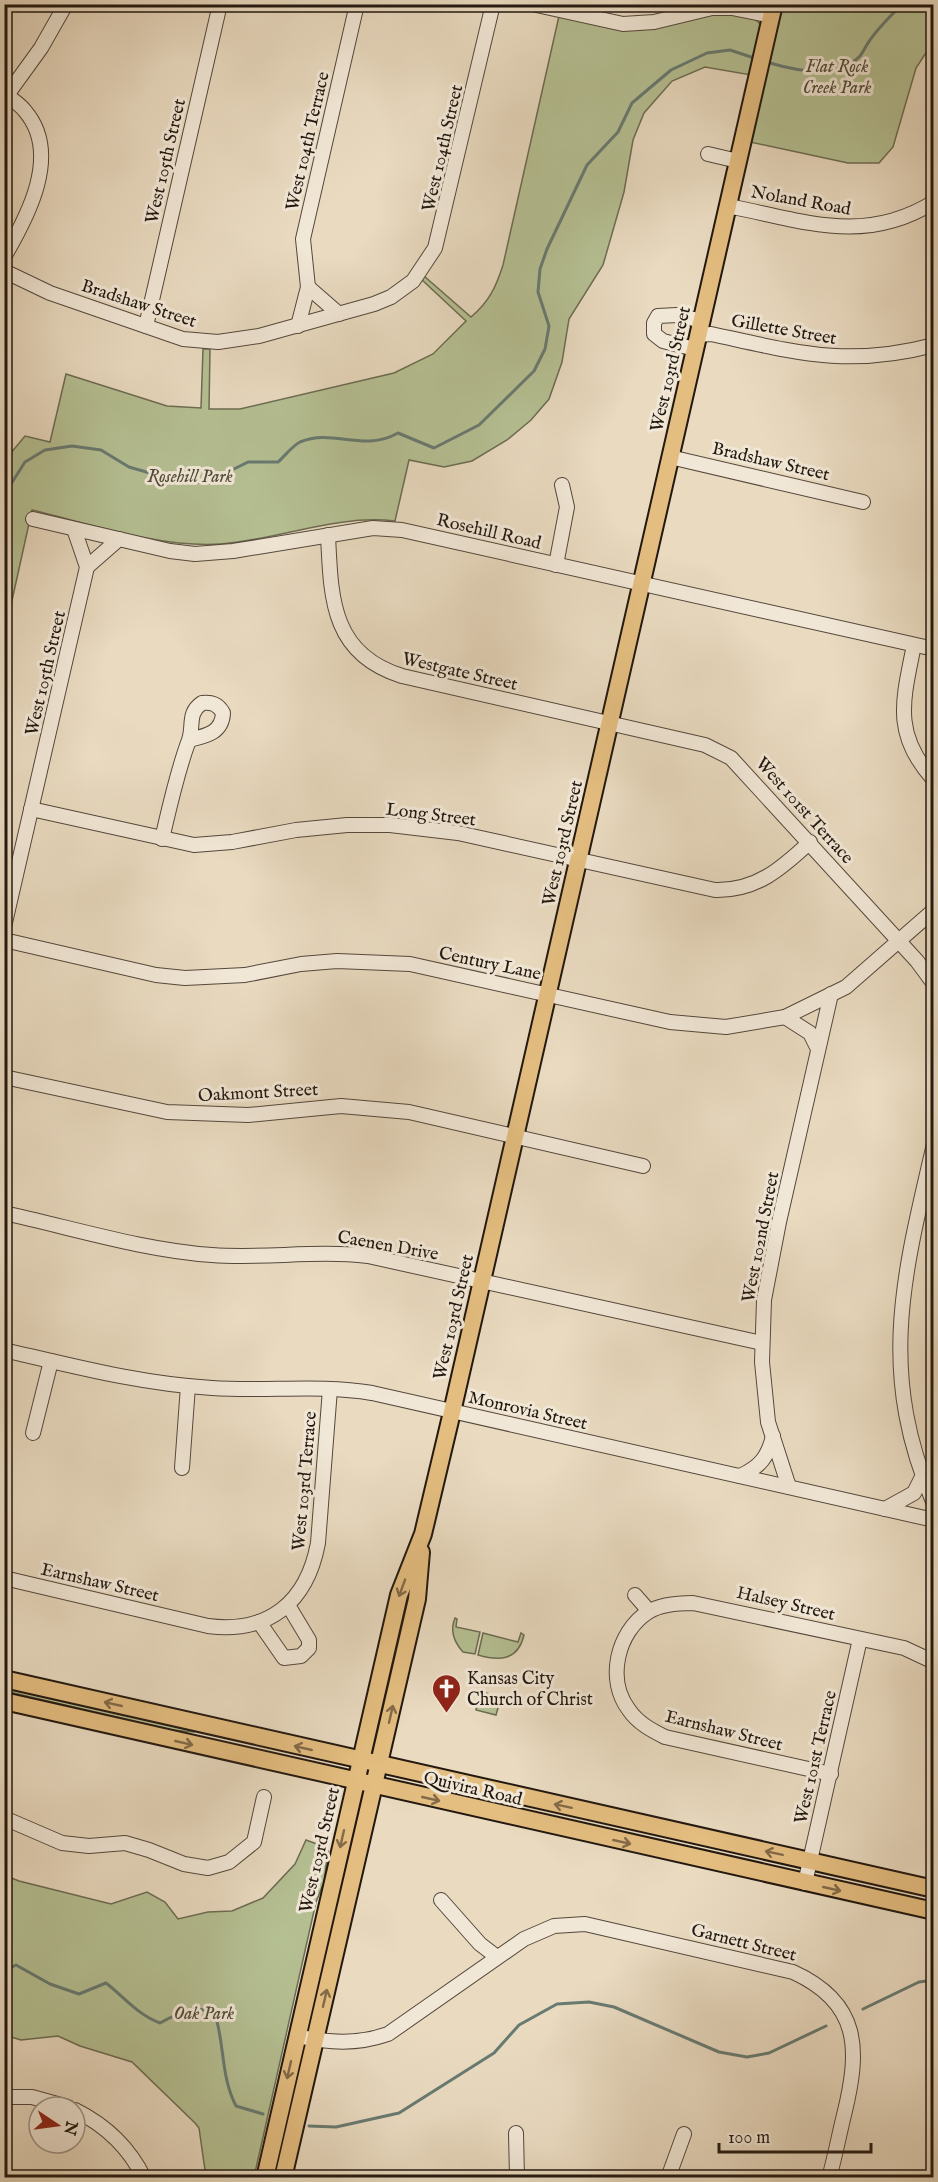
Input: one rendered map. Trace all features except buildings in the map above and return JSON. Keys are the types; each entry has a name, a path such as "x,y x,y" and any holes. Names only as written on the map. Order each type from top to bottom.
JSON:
{"main road":[{"name":"West 103rd Street","path":"283,2178 417,1599 423,1534 773,10"},
{"name":"West 103rd Street","path":"265,2178 399,1595 423,1534"},
{"name":"Quivira Road","path":"4,1679 379,1766 933,1889"},
{"name":"Quivira Road","path":"4,1701 933,1911"}],"street":[{"path":"4,258 32,204 41,164 34,128 26,112 6,94 41,48 66,4"},
{"name":"West 105th Street","path":"146,326 220,4"},
{"name":"West 104th Terrace","path":"298,326 308,287 303,239 357,4"},
{"name":"West 104th Street","path":"404,288 425,266 441,229 493,4"},
{"path":"532,4 623,24 654,22 712,8 773,10"},
{"path":"708,154 738,161"},
{"name":"Noland Road","path":"728,206 831,227 852,229 892,222 933,202"},
{"name":"Bradshaw Street","path":"4,271 50,293 183,339 218,342 243,340 374,304 404,288"},
{"path":"308,287 339,314"},
{"name":"Gillette Street","path":"698,335 711,334 810,355 838,358 899,353 933,345"},
{"name":"Bradshaw Street","path":"670,457 863,502"},
{"path":"556,565 567,507 562,485"},
{"name":"Rosehill Road","path":"33,519 170,551 207,554 373,528 402,530 933,649"},
{"path":"74,529 87,567 119,539"},
{"name":"Westgate Street","path":"328,535 332,598 339,624 346,638 369,662 402,676 609,724"},
{"name":"West 105th Street","path":"4,927 87,567"},
{"path":"914,645 903,705 903,720 909,746 933,780"},
{"name":"West 101st Terrace","path":"609,724 705,746 731,758 899,941 933,984"},
{"path":"162,838 180,761 189,740"},
{"name":"Long Street","path":"31,809 204,845 296,830 390,825 458,833 698,887 725,890 761,882 779,870 810,842"},
{"name":"Century Lane","path":"4,940 156,975 185,978 245,975 301,964 372,961 410,964 670,1022 698,1026 747,1025 785,1017 846,987 933,910"},
{"name":"West 102nd Street","path":"789,1487 773,1436 764,1384 762,1343 768,1271 831,994"},
{"path":"785,1017 810,1033 818,1049"},
{"name":"Oakmont Street","path":"4,1077 167,1112 215,1116 330,1106 409,1112 644,1166"},
{"path":"933,1144 907,1261 898,1339 903,1404 922,1477 933,1504"},
{"name":"Caenen Drive","path":"4,1213 176,1251 246,1255 334,1252 395,1261 762,1343"},
{"name":"Monrovia Street","path":"4,1350 124,1377 188,1386 330,1389 372,1393 933,1520"},
{"path":"33,1433 51,1361"},
{"path":"182,1468 188,1386"},
{"name":"West 103rd Terrace","path":"188,1621 219,1627 239,1627 259,1622 288,1605 307,1581 316,1554 330,1389"},
{"path":"740,1476 756,1469 769,1453 773,1436"},
{"path":"884,1509 914,1493 922,1477"},
{"name":"Earnshaw Street","path":"4,1578 188,1621"},
{"path":"635,1594 649,1611"},
{"name":"Halsey Street","path":"649,1611 675,1603 701,1604 904,1648 933,1662"},
{"path":"259,1622 284,1658 301,1656 309,1648 309,1640 288,1605"},
{"name":"Earnshaw Street","path":"649,1611 638,1620 624,1639 617,1662 618,1685 629,1711 643,1725 665,1737 831,1774"},
{"name":"West 101st Terrace","path":"805,1883 860,1639"},
{"path":"4,1818 62,1843 89,1846 125,1843 184,1864 208,1868 229,1862 254,1842 264,1797"},
{"path":"441,1900 480,1944 497,1957"},
{"name":"Garnett Street","path":"297,2036 346,2044 364,2042 388,2034 497,1957 541,1930 564,1924 585,1924 793,1971 817,1984 831,1996 846,2018 852,2036 855,2056 853,2074 829,2178"},
{"path":"4,2097 27,2097"},
{"path":"87,2117 119,2141 144,2178"},
{"path":"516,2133 517,2178"},
{"path":"668,2178 684,2134"}],"green space":[{"name":"Flat Rock Creek Park","path":"781,5 933,5 933,42 916,68 893,147 879,163 848,163 750,142"},
{"name":"Rosehill Park","path":"722,13 751,17 763,29 751,75 705,67 672,81 644,113 633,140 624,192 603,265 569,319 562,362 549,399 531,420 507,440 472,461 444,467 409,460 395,521 351,521 242,542 197,544 150,539 32,510 5,632 5,460 25,436 50,442 66,374 167,406 201,408 203,349 210,349 209,409 240,409 394,373 433,354 466,321 421,279 424,276 471,317 483,306 495,287 503,265 559,16 602,26 638,30 657,28 692,16"},
{"path":"455,1618 457,1619 456,1627 480,1632 475,1654 463,1652 457,1644 453,1631"},
{"path":"483,1633 518,1642 521,1633 524,1635 521,1644 512,1654 507,1657 493,1658 478,1655"},
{"path":"5,1685 194,1728 194,1732 172,1730 5,1691"},
{"path":"486,1693 501,1697 496,1715 476,1710 478,1697"},
{"name":"Oak Park","path":"306,1840 325,1847 326,1852 328,1851 324,1882 316,1902 254,2177 206,2177 199,2128 132,2062 80,2046 58,2036 21,2040 8,2036 7,2095 5,2095 4,1875 19,1881 111,1904 147,1892 165,1902 178,1919 208,1912 232,1911 263,1898 295,1864"}],"waterway":[{"path":"770,63 792,69 817,71 841,68 860,56 877,31 902,4"},
{"path":"4,495 25,462 45,450 72,446 101,450 129,467 167,478 206,483 248,462 278,462 297,444 312,438 373,441 398,433 434,448 479,425 534,371 545,349 549,326 538,292 540,269 547,249 587,165 618,132 632,103 671,70 707,53 730,50 754,58"},
{"path":"4,1971 16,1965 50,1984 79,1994 106,1983 138,2011 160,2023 186,2011 199,2009 214,2011 227,2082 236,2106 263,2114"},
{"path":"863,2009 919,1982 934,1980"},
{"path":"309,2126 336,2127 399,2113 494,2053 519,2025 557,2004 589,2002 614,2007 719,2052 747,2057 769,2053 826,2026"}],"place":[{"name":"Kansas City Church of Christ","path":"446,1714"}]}
